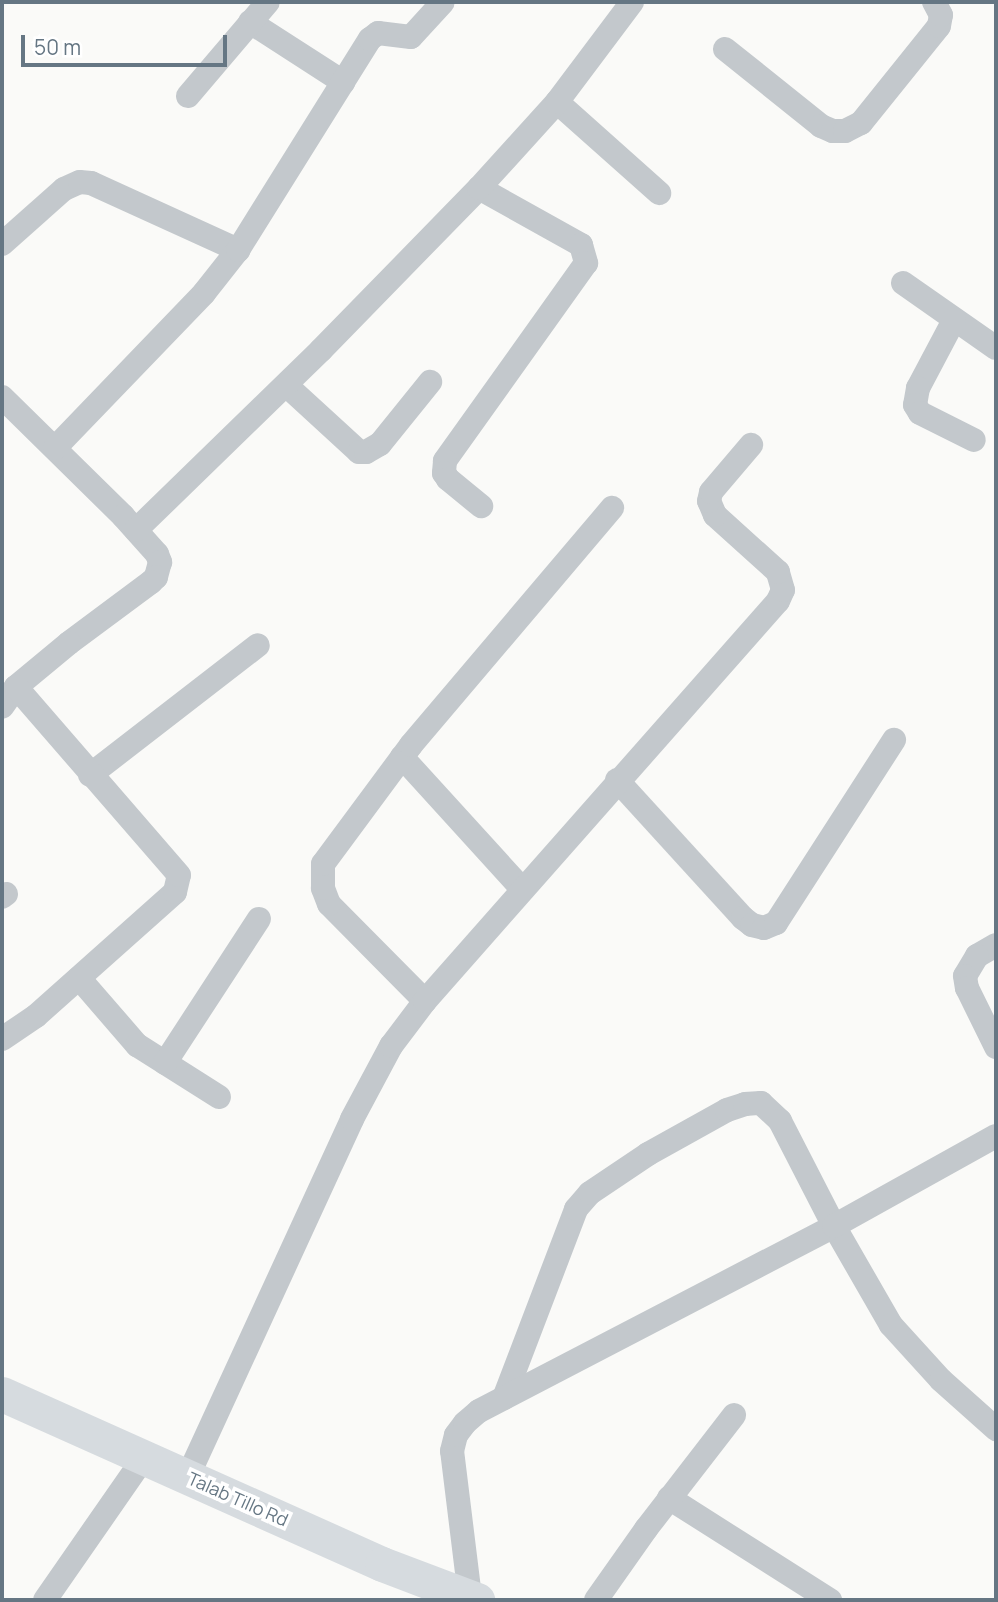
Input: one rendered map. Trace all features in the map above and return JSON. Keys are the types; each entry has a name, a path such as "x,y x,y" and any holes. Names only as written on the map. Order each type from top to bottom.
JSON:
{"main road":[{"name":"Talab Tillo Rd","path":"2,1394 382,1564 462,1594"}],"street":[{"path":"188,96 268,2"},
{"path":"55,448 204,293 238,250 374,35 411,37 443,2"},
{"path":"136,530 286,385 479,188 557,102 632,2"},
{"path":"724,49 821,126 834,131 845,131 861,123 939,26 941,15 934,2"},
{"path":"250,22 343,82"},
{"path":"557,102 659,193"},
{"path":"2,244 64,188 80,182 91,183 238,250"},
{"path":"479,188 581,246 586,263 445,461 444,472 448,480 481,506"},
{"path":"903,283 996,348"},
{"path":"954,320 918,388 915,405 920,413 974,440"},
{"path":"286,385 359,452 366,452 380,444 430,382"},
{"path":"2,397 136,530 157,554 160,562 156,577 9,697 90,775 179,875 175,892 36,1016 2,1039"},
{"path":"188,1476 352,1119 391,1046 425,1001 522,889 778,601 783,590 778,572 715,515 709,501 711,492 751,445"},
{"path":"425,1001 329,904 322,877 328,853 402,757 612,508"},
{"path":"90,775 258,645"},
{"path":"617,780 743,918 764,928 776,923 894,740"},
{"path":"402,757 522,889"},
{"path":"165,1063 259,919"},
{"path":"996,945 977,956 965,976 967,988 996,1047"},
{"path":"79,978 127,1035 219,1097"},
{"path":"504,1398 576,1209 590,1192 648,1154 727,1110 745,1104 761,1103 772,1111 834,1226 904,1344 996,1429"},
{"path":"462,1594 452,1451 456,1434 464,1423 504,1398 834,1226 996,1136"},
{"path":"596,1600 733,1415"},
{"path":"45,1600 143,1459"},
{"path":"670,1498 830,1600"}]}
